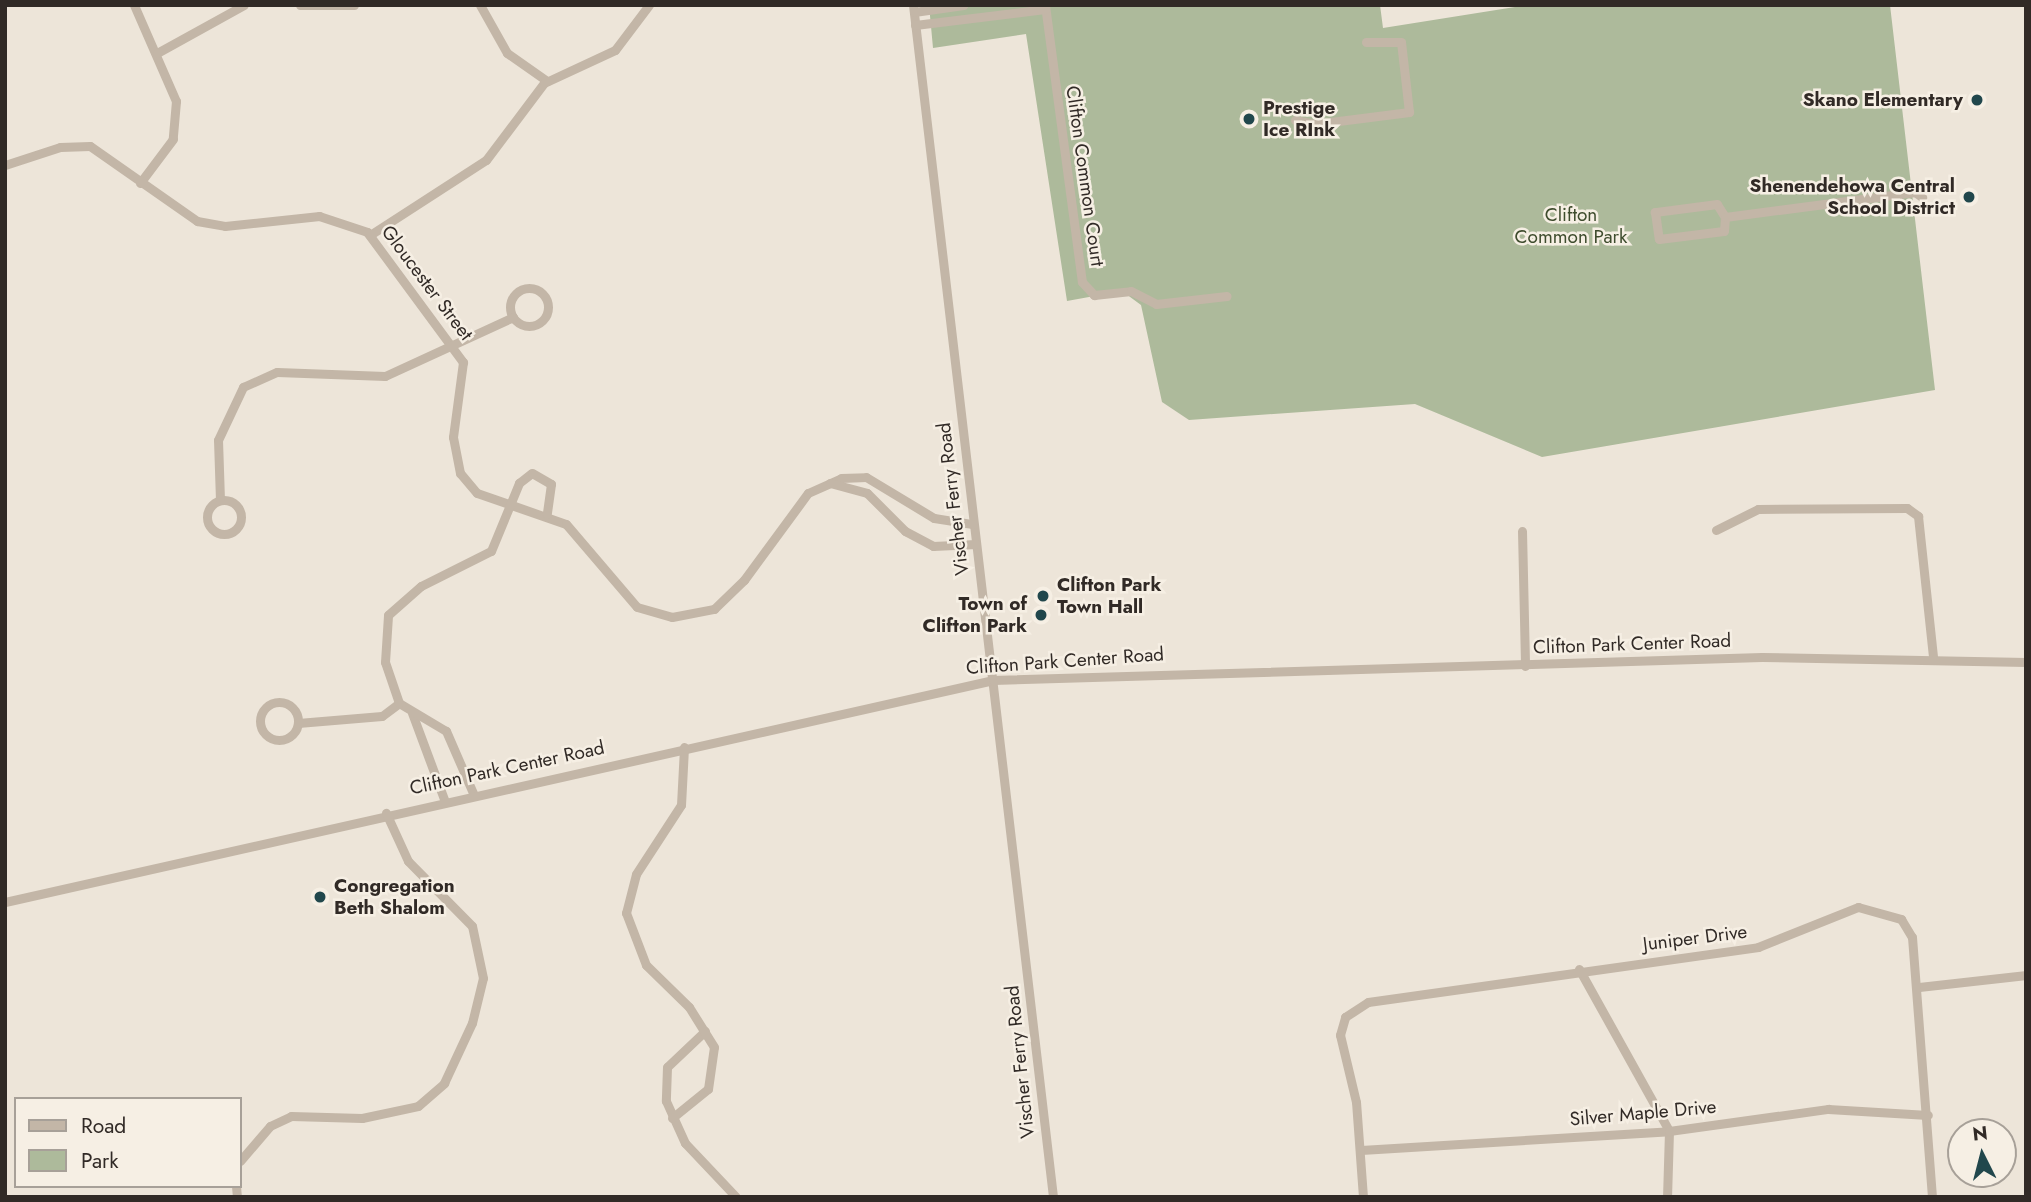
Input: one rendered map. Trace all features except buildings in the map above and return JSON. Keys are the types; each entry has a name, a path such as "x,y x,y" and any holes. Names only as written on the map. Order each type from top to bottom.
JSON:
{"street":[{"path":"134,5 176,101 177,125 163,156 140,183"},
{"path":"157,53 244,5"},
{"path":"300,5 354,5"},
{"path":"480,5 507,52 547,81"},
{"path":"370,235 486,160 547,81 615,50 649,5"},
{"path":"913,9 964,5"},
{"path":"915,25 1045,7"},
{"name":"Clifton Common Court","path":"1045,7 1082,282 1094,295 1131,291 1156,304 1227,296"},
{"name":"Vischer Ferry Road","path":"913,9 1053,1197"},
{"path":"1295,120 1315,124 1409,112 1401,42 1366,43"},
{"name":"Gloucester Street","path":"5,165 60,146 90,146 197,221 225,226 319,215 370,235 454,345 464,377 453,437 456,463 477,493 547,514 573,531 628,602 658,615 688,617 728,598 808,494 828,482"},
{"path":"1725,217 1915,192 1922,197"},
{"path":"1717,204 1725,217 1724,231 1659,239 1656,212 1717,204"},
{"path":"529,288 545,297 548,309 539,324 521,325 513,317 517,293 529,288"},
{"path":"220,500 218,440 243,387 277,372 385,376 513,317"},
{"path":"473,793 446,731 399,703 385,662 388,615 421,586 491,551 519,483 539,474 551,484 547,514"},
{"path":"828,482 866,477 934,518 973,524"},
{"path":"828,482 867,492 905,531 933,546 976,544"},
{"path":"1716,530 1758,509 1907,508 1918,516 1933,657"},
{"path":"1522,531 1525,666"},
{"name":"Clifton Park Center Road","path":"5,902 443,799 993,680 1933,657 2026,662"},
{"path":"284,702 298,723 288,738 276,740 261,730 260,718 271,703 284,702"},
{"path":"298,723 382,716 399,703"},
{"path":"412,713 443,799"},
{"path":"672,1118 697,1101 715,1072 705,1031 646,965 626,913 636,874 681,805 684,747"},
{"path":"242,1159 270,1126 291,1116 385,1117 418,1107 444,1083 472,1023 483,978 472,926 408,862 386,813"},
{"name":"Juniper Drive","path":"1361,1150 1342,1057 1345,1017 1368,1002 1579,969 1758,947 1858,907 1901,919 1912,937 1919,987 1932,1197"},
{"path":"1579,969 1669,1131 1667,1197"},
{"path":"1919,987 2026,975"},
{"path":"705,1031 667,1066 672,1118 685,1143 736,1197"},
{"name":"Silver Maple Drive","path":"1361,1150 1669,1131 1828,1109 1928,1115"},
{"path":"1361,1150 1363,1197"}],"green space":[{"name":"Clifton Common Park","path":"929,5 1380,5 1383,28 1527,5 1890,5 1935,390 1542,457 1415,404 1189,420 1162,402 1141,305 1122,291 1067,301 1026,34 933,48"}],"place":[{"name":"Skano Elementary","path":"1977,100"},
{"name":"Prestige Ice RInk","path":"1249,119"},
{"name":"Shenendehowa Central School District","path":"1969,197"},
{"name":"Clifton Park Town Hall","path":"1043,596"},
{"name":"Town of Clifton Park","path":"1041,615"},
{"name":"Congregation Beth Shalom","path":"320,897"}]}
